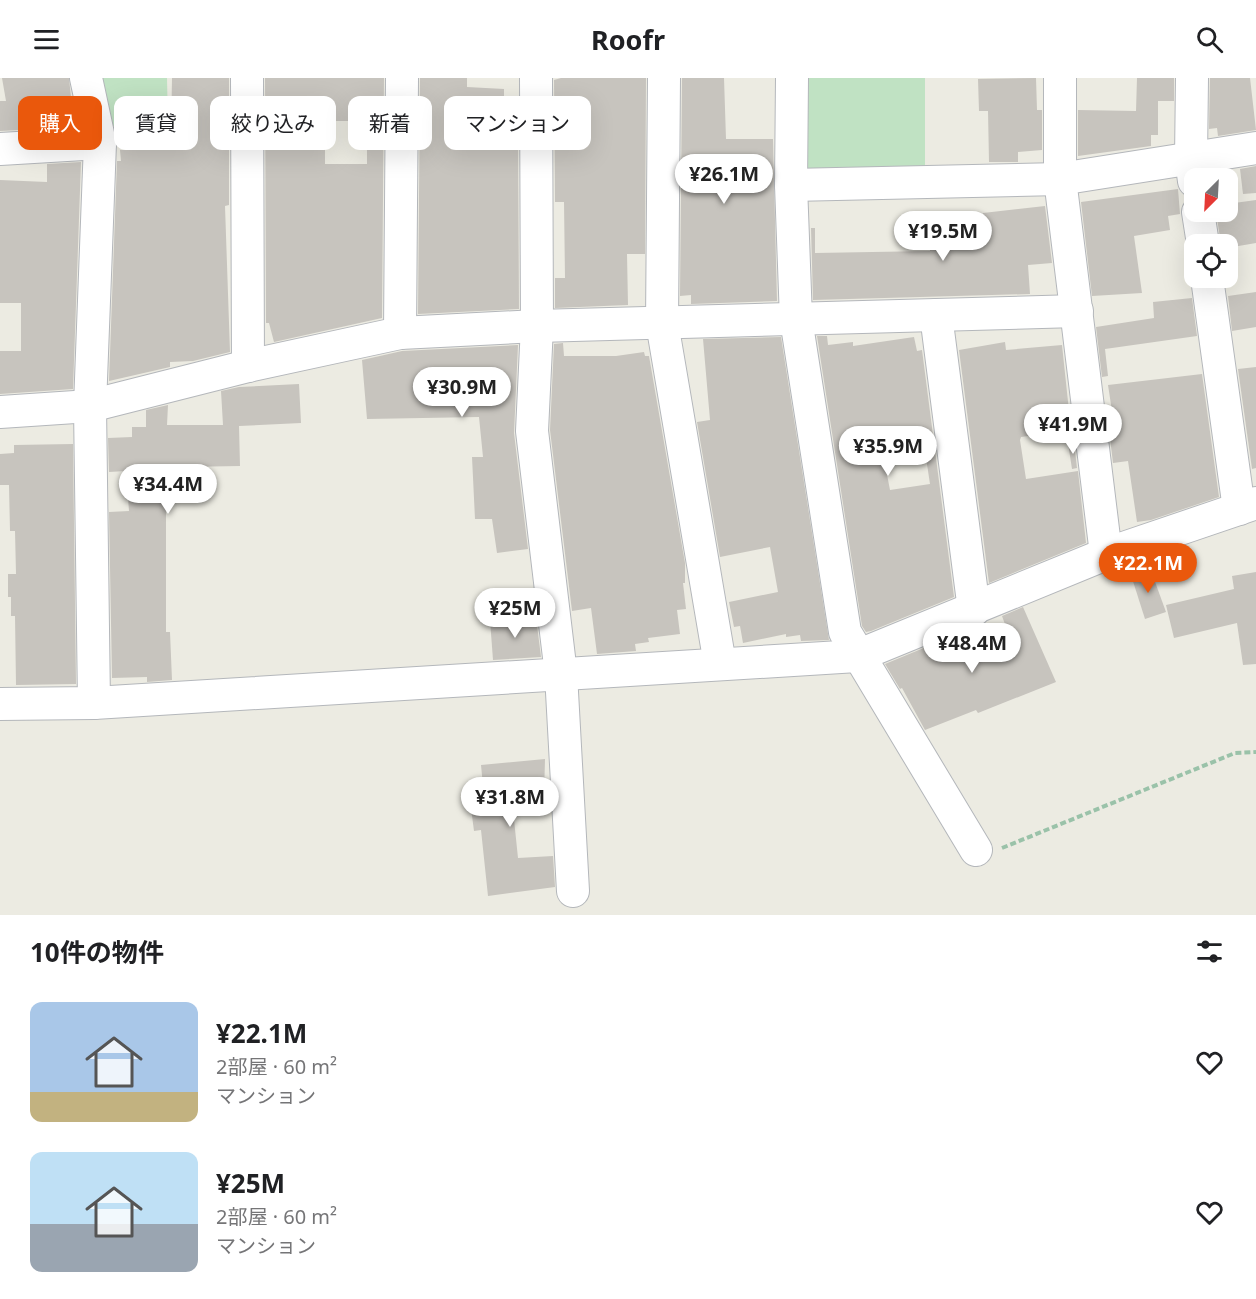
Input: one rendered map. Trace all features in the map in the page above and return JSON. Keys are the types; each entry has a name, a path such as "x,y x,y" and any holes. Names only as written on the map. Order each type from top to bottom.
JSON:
{"street":[{"path":"86,78 90,96"},
{"path":"247,78 248,366"},
{"path":"400,333 402,78"},
{"path":"536,78 537,326 532,431 561,674 573,891"},
{"path":"664,78 662,323 720,664"},
{"path":"792,78 791,186 796,319 845,632 857,656 976,850"},
{"path":"1060,78 1060,179 1106,554"},
{"path":"1192,78 1192,168"},
{"path":"0,149 18,148"},
{"path":"1198,168 1256,148"},
{"path":"94,703 90,406 100,150"},
{"path":"791,186 1060,179 1184,171"},
{"path":"0,704 94,703 857,656 1106,554 1247,506 1209,288"},
{"path":"0,412 90,406 248,366 400,333 537,326 1077,311"},
{"path":"936,315 974,610"}],"path":[{"path":"976,850 992,852 1235,753 1256,752"}],"green space":[{"path":"98,78 167,78 167,96 114,96 114,126 109,126"},
{"path":"806,78 925,78 925,170 807,170"}],"building":[{"path":"2,78 69,78 71,96 18,96 18,130 0,131 0,101 6,101"},
{"path":"172,78 229,78 229,96 210,96 210,150 229,150 229,205 225,206 230,352 193,361 170,362 170,367 109,381 117,161 121,161 120,150 198,150 198,96 172,96"},
{"path":"265,78 384,78 384,96 348,96 348,121 336,121 336,96 265,96"},
{"path":"420,78 467,78 467,87 504,89 504,96 444,96 444,150 518,150 519,309 418,314 419,150 432,150 432,96 420,96"},
{"path":"561,78 646,78 645,254 627,254 628,305 555,308 555,278 565,278 564,202 555,202 555,150 591,150 591,96 554,96 554,80"},
{"path":"682,78 724,78 726,139 773,139 777,301 691,304 691,295 680,296"},
{"path":"1036,78 1037,110 1042,110 1042,150 1018,152 1018,162 989,162 988,111 979,111 978,79"},
{"path":"1137,78 1174,78 1174,101 1158,101 1158,135 1151,135 1151,146 1078,156 1078,110 1136,111"},
{"path":"1210,78 1250,78 1256,130 1218,136 1217,128 1209,129"},
{"path":"265,150 325,150 325,164 367,164 367,150 383,150 382,318 274,342 269,323 266,323"},
{"path":"81,162 73,389 0,394 0,351 21,351 21,303 0,303 0,180 47,182 47,164"},
{"path":"1256,166 1256,193 1243,194 1240,169"},
{"path":"1178,189 1180,214 1168,216 1170,230 1134,236 1142,293 1092,296 1081,202"},
{"path":"1256,200 1256,243 1238,246 1238,234 1219,234 1218,222 1238,222 1238,202"},
{"path":"1045,206 1052,263 1028,265 1030,294 813,300 811,228 815,228 815,253 930,251 929,231 953,229 952,223 983,221 983,213"},
{"path":"1256,292 1256,327 1232,331 1228,296"},
{"path":"1192,298 1197,336 1105,349 1108,376 1102,377 1096,327 1154,318 1153,302"},
{"path":"817,336 827,336 828,345 853,342 853,346 914,337 917,351 922,350 954,597 871,631 866,632 862,626","holes":["923,438 930,484 890,490 881,444"]},
{"path":"781,337 829,640 801,641 800,635 786,637 786,634 743,643 740,626 734,627 729,602 778,592 770,547 720,557 697,422 710,420 703,339"},
{"path":"1005,342 1006,350 1062,345 1071,430 1021,437 1020,440 1026,479 1078,471 1086,543 989,583 959,350"},
{"path":"563,343 564,356 616,356 644,352 645,356 649,356 685,563 685,583 683,583 686,609 677,610 680,634 648,638 649,642 635,644 636,651 597,654 591,608 572,611 550,430 554,344"},
{"path":"518,345 514,433 528,549 497,553 492,519 475,519 472,457 483,457 479,417 367,419 362,360 402,351"},
{"path":"1256,367 1256,468 1252,469 1238,369"},
{"path":"1202,374 1219,497 1151,520 1137,522 1128,461 1113,463 1110,438 1116,437 1108,385"},
{"path":"299,384 301,423 239,426 240,466 182,467 183,477 166,478 166,632 170,632 172,680 147,682 147,677 112,678 109,512 129,511 126,471 109,472 108,438 132,437 132,427 146,427 146,410 168,405 167,425 223,425 221,391 239,387"},
{"path":"1074,442 1077,468 1072,469 1068,443"},
{"path":"73,444 76,684 16,685 15,616 11,616 11,597 8,597 8,574 16,574 15,531 10,531 9,485 0,485 0,454 14,453 14,445"},
{"path":"1150,568 1166,612 1145,619 1131,575"},
{"path":"1256,572 1256,664 1243,665 1237,623 1174,638 1166,605 1234,589 1232,576"},
{"path":"1023,607 1056,682 978,713 976,710 925,730 902,688 900,689 885,664 960,633 969,655 1010,638 1002,616"},
{"path":"536,617 541,657 493,660 490,620"},
{"path":"545,759 544,797 512,800 518,858 553,856 555,887 488,896 481,830 474,831 471,808 485,806 481,765"}]}
